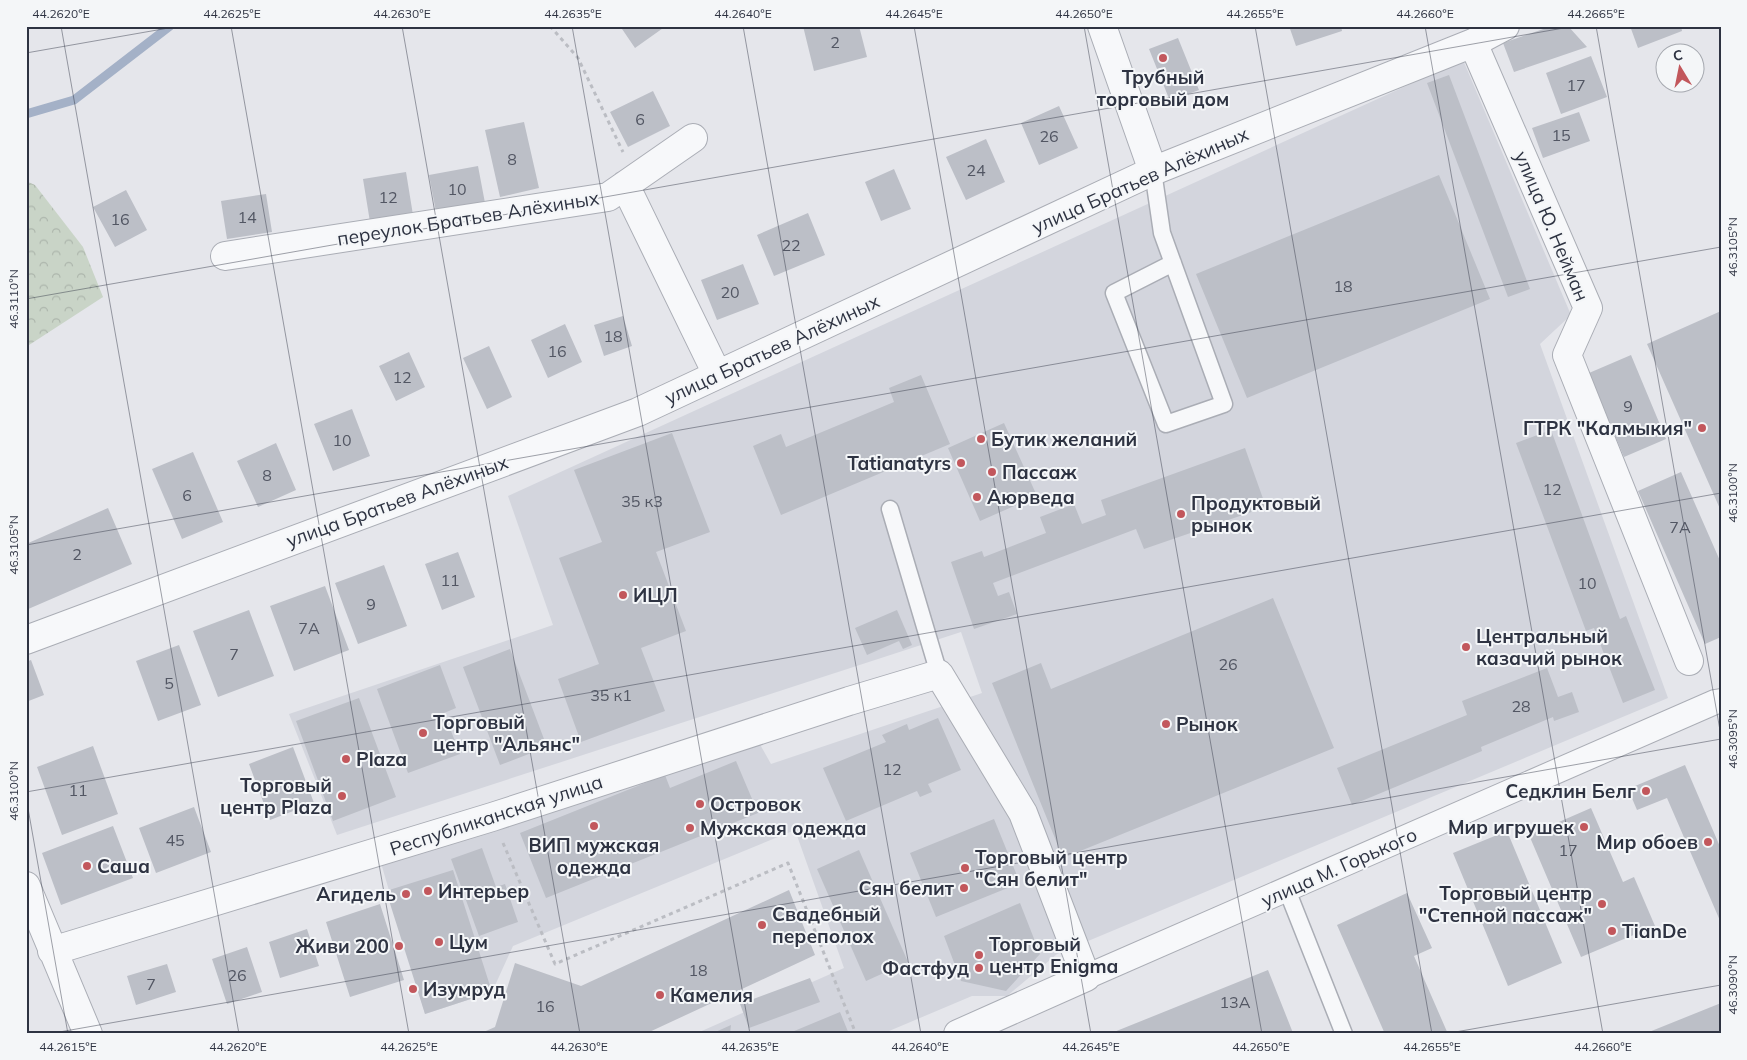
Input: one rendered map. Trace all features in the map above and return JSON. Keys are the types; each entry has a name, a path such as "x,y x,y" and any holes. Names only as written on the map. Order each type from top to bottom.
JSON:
{"street":[{"path":"1102,26 1153,171"},
{"name":"улица Братьев Алёхиных","path":"26,640 638,412 1153,171 1473,43 1505,26"},
{"name":"улица Ю. Нейман","path":"1473,43 1588,308 1567,355 1689,661"},
{"name":"переулок Братьев Алёхиных","path":"225,256 608,197 693,138"},
{"path":"625,185 717,374"},
{"path":"940,674 1022,813 1086,977"},
{"name":"Республиканская улица","path":"52,951 492,817 849,701 940,674"},
{"name":"улица М. Горького","path":"958,1034 1721,701"},
{"path":"26,886 88,1034"}],"lane":[{"path":"1153,171 1162,233 1224,404 1166,424 1114,293 1172,263"},
{"path":"890,509 940,674"},
{"path":"1286,890 1344,1034"}],"path":[{"path":"492,817 555,964 788,864 856,1034"}],"shaded area":[{"path":"1463,60 1571,315 1540,344 1668,698 1057,954 1007,996 972,996 882,1034 695,1034 844,968 795,830 513,946 492,992 425,1014 381,863 758,741 771,764 982,693 961,632 337,835 289,714 553,625 508,496"}],"green space":[{"path":"26,181 35,185 83,247 103,297 26,347"}],"building":[{"path":"620,26 666,26 635,48"},
{"path":"803,26 859,26 867,57 814,71"},
{"path":"1289,26 1341,26 1342,31 1296,46"},
{"path":"1552,26 1568,26 1587,47 1514,72 1503,43"},
{"path":"1630,26 1681,26 1682,31 1638,48"},
{"path":"1178,38 1199,90 1170,101 1149,49"},
{"path":"1591,56 1607,97 1561,114 1546,73"},
{"path":"1449,75 1530,289 1508,297 1427,83"},
{"path":"653,91 670,126 628,147 610,112"},
{"path":"1059,106 1078,148 1039,165 1021,123"},
{"path":"1579,112 1590,141 1543,158 1532,128"},
{"path":"524,122 539,188 500,197 485,130"},
{"path":"986,139 1005,182 966,200 946,157"},
{"path":"478,166 485,203 436,212 429,175"},
{"path":"894,169 911,209 881,221 865,182"},
{"path":"406,172 413,215 370,222 363,179"},
{"path":"1439,175 1490,299 1247,398 1196,274"},
{"path":"126,190 147,230 115,247 93,207"},
{"path":"266,194 272,232 227,239 221,201"},
{"path":"808,213 825,255 774,276 757,235"},
{"path":"743,264 759,304 717,320 701,280"},
{"name":"ГТРК \"Калмыкия\"","path":"1721,311 1721,511 1647,344"},
{"path":"623,316 632,346 604,356 594,325"},
{"path":"565,324 582,362 548,378 531,340"},
{"path":"489,346 512,397 487,409 463,358"},
{"path":"409,352 425,387 396,401 379,366"},
{"path":"1631,355 1666,439 1624,457 1589,373"},
{"path":"921,375 950,444 781,515 753,446 781,434 786,447 894,402 889,388"},
{"path":"352,409 370,456 333,471 314,424"},
{"name":"Пассаж","path":"1004,423 1037,496 980,521 948,448"},
{"path":"1551,430 1620,619 1626,616 1655,690 1623,703 1594,628 1586,631 1516,443"},
{"path":"672,433 710,532 656,552 686,631 641,648 665,711 581,742 558,679 599,664 559,558 602,542 574,470"},
{"path":"276,443 296,490 258,507 237,461"},
{"path":"1245,448 1266,507 1144,549 1136,529 993,583 998,596 1009,592 1017,614 974,629 951,562 982,551 984,557 1046,533 1040,517 1074,504 1082,524 1106,515 1101,500"},
{"path":"193,452 223,522 182,539 152,469"},
{"path":"1681,472 1721,563 1721,637 1705,644 1638,491"},
{"path":"108,508 132,564 26,610 26,544"},
{"path":"458,552 475,597 442,610 425,564"},
{"path":"384,565 407,626 358,644 335,583"},
{"path":"325,586 349,650 294,671 270,606"},
{"name":"Рынок","path":"1273,598 1334,748 1063,858 992,683 1041,663 1051,689"},
{"path":"249,610 274,676 218,697 193,631"},
{"path":"897,610 912,645 903,649 899,641 867,655 855,628"},
{"path":"179,645 201,705 158,721 136,661"},
{"path":"510,649 547,747 500,765 463,667"},
{"path":"31,660 44,695 26,702 26,662"},
{"name":"Торговый центр \"Альянс\"","path":"440,665 456,708 444,713 460,754 408,773 377,689"},
{"path":"1547,668 1558,697 1572,692 1579,712 1554,721 1553,717 1481,747 1482,751 1352,805 1337,768 1467,715 1462,701"},
{"name":"Plaza","path":"359,698 396,797 333,821 296,721"},
{"path":"938,718 961,770 928,784 932,792 920,797 917,791 846,821 823,768 886,742 882,735 907,724 909,730"},
{"path":"93,746 118,814 62,835 37,767"},
{"path":"293,747 314,803 270,820 249,764"},
{"path":"736,761 758,813 546,898 520,833 665,775 670,788"},
{"path":"1685,765 1721,849 1721,923 1667,798 1637,810 1628,789"},
{"path":"194,807 211,852 156,873 139,828"},
{"name":"Торговый центр \"Степной пассаж\"","path":"1591,808 1623,882 1634,877 1655,926 1581,957 1529,835"},
{"name":"Торговый центр \"Сян белит\"","path":"994,819 1020,883 936,917 910,853"},
{"name":"Саша","path":"113,826 133,878 61,905 42,853"},
{"path":"1507,831 1562,963 1508,986 1453,853"},
{"path":"482,848 496,887 505,884 518,922 479,936 451,859"},
{"path":"859,850 908,962 866,981 817,869"},
{"name":"Цум","path":"453,870 492,992 425,1014 386,891"},
{"path":"789,890 815,955 645,1034 479,1034 495,1027 515,963 581,986"},
{"path":"1407,893 1432,948 1414,956 1448,1034 1385,1034 1337,925"},
{"path":"1020,903 1040,954 1006,991 961,981 944,936"},
{"path":"380,904 404,980 350,997 326,922"},
{"path":"307,929 319,966 280,978 269,942"},
{"path":"247,947 262,992 227,1004 212,959"},
{"path":"167,964 176,992 136,1005 127,976"},
{"path":"1268,970 1293,1033 1109,1034"},
{"path":"810,978 820,1002 749,1028 740,1004"},
{"path":"1721,1003 1721,1034 1644,1034"},
{"path":"840,1012 849,1034 787,1034"},
{"path":"731,1025 730,1034 711,1034"}],"waterway":[{"path":"26,114 74,100 170,26"}],"place":[{"name":"Трубный торговый дом","path":"1163,58"},
{"name":"ГТРК \"Калмыкия\"","path":"1702,428"},
{"name":"Бутик желаний","path":"981,439"},
{"name":"Tatianatyrs","path":"961,463"},
{"name":"Пассаж","path":"992,472"},
{"name":"Аюрведа","path":"977,497"},
{"name":"Продуктовый рынок","path":"1181,514"},
{"name":"ИЦЛ","path":"623,595"},
{"name":"Центральный казачий рынок","path":"1466,647"},
{"name":"Рынок","path":"1166,724"},
{"name":"Торговый центр \"Альянс\"","path":"423,733"},
{"name":"Plaza","path":"346,759"},
{"name":"Седклин Белг","path":"1646,791"},
{"name":"Торговый центр Plaza","path":"342,796"},
{"name":"Островок","path":"700,804"},
{"name":"ВИП мужская одежда","path":"594,826"},
{"name":"Мир игрушек","path":"1584,827"},
{"name":"Мужская одежда","path":"690,828"},
{"name":"Мир обоев","path":"1708,842"},
{"name":"Саша","path":"87,866"},
{"name":"Торговый центр \"Сян белит\"","path":"965,868"},
{"name":"Сян белит","path":"964,888"},
{"name":"Интерьер","path":"428,891"},
{"name":"Агидель","path":"406,894"},
{"name":"Торговый центр \"Степной пассаж\"","path":"1602,904"},
{"name":"Свадебный переполох","path":"762,925"},
{"name":"TianDe","path":"1612,931"},
{"name":"Цум","path":"439,942"},
{"name":"Живи 200","path":"399,946"},
{"name":"Торговый центр Enigma","path":"979,955"},
{"name":"Фастфуд","path":"979,968"},
{"name":"Изумруд","path":"413,989"},
{"name":"Камелия","path":"660,995"}]}
